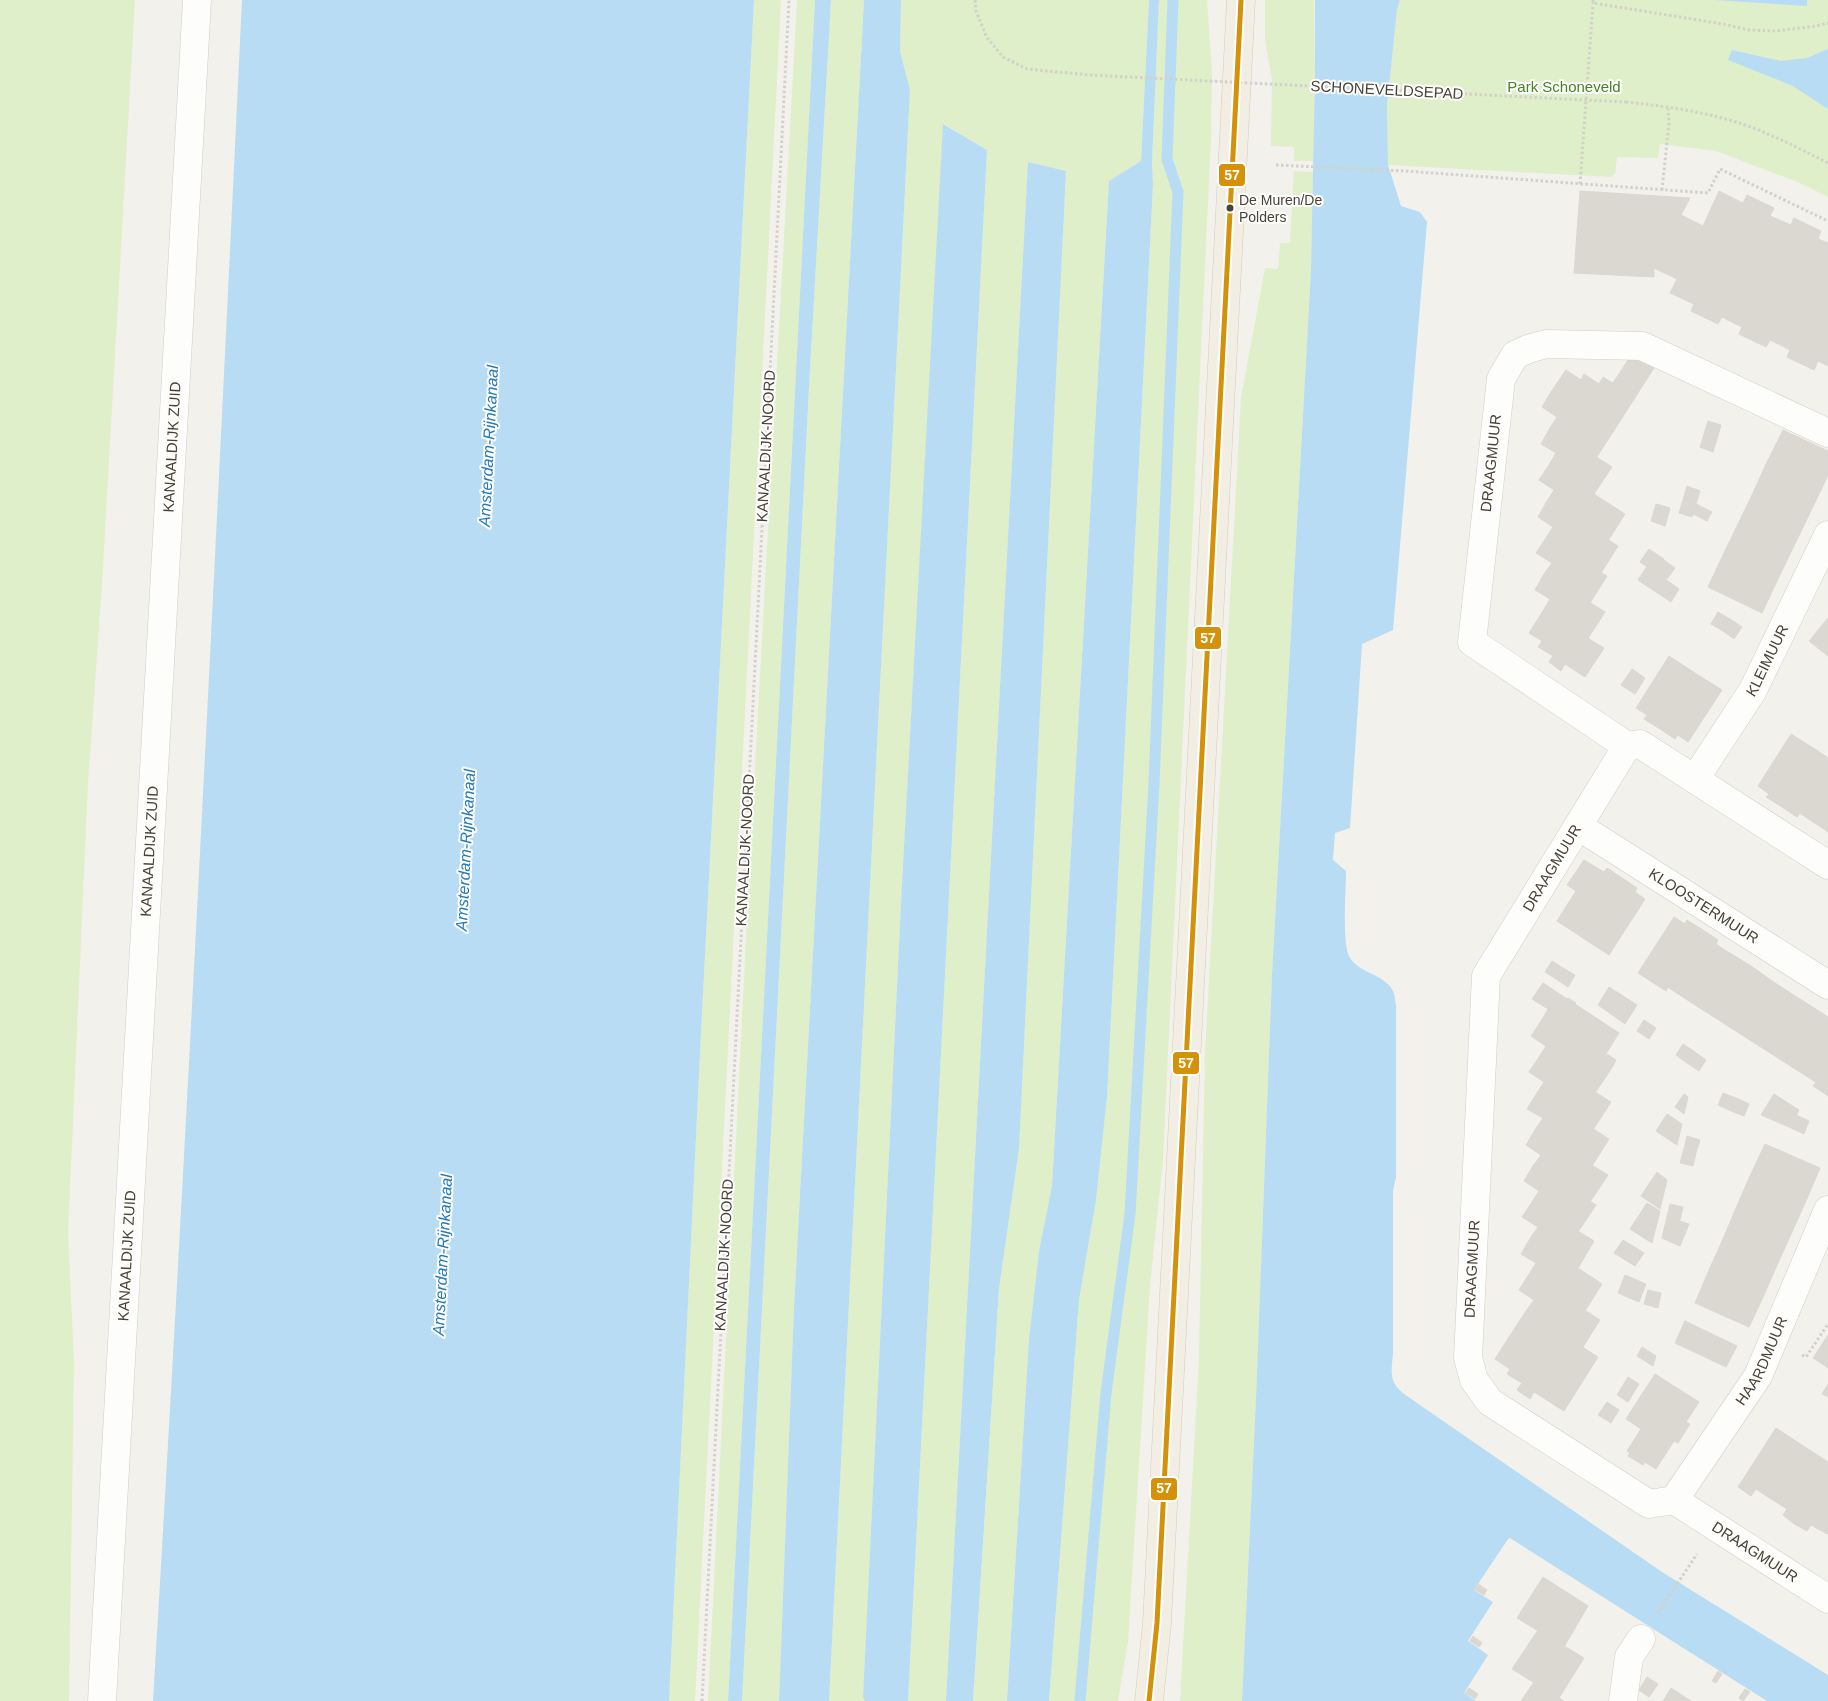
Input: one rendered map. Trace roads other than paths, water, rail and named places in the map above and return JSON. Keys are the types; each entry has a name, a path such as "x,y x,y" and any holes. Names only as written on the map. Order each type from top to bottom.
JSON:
{"main road":[{"path":"1149,1701 1157,1623 1163,1516 1240,0"}],"street":[{"name":"KANAALDIJK ZUID","path":"102,1701 197,0"},
{"name":"DRAAGMUUR","path":"1828,433 1642,346 1546,344 1515,355 1501,379 1472,642 1627,746 1486,976 1468,1358 1474,1380 1490,1402 1649,1504 1674,1500 1828,1599"},
{"name":"KLEIMUUR","path":"1695,779 1753,690 1828,535"},
{"path":"1627,746 1640,744 1828,865"},
{"name":"KLOOSTERMUUR","path":"1578,826 1828,985"},
{"name":"HAARDMUUR","path":"1674,1500 1758,1376 1828,1210"},
{"path":"1623,1701 1629,1657 1641,1639"}],"water":[{"name":"Amsterdam-Rijnkanaal","path":"242,0 754,0 669,1701 153,1701 200,851"},
{"path":"815,0 831,0 809,387 742,1701 728,1701"},
{"path":"864,0 901,0 900,51 910,90 829,1701 779,1701 794,1307"},
{"path":"1149,0 1159,0 1152,162 1153,184 1107,1097 1096,1200 1079,1300 1049,1701 1007,1701 1029,1339 1039,1251 1052,1186 1109,181 1141,161"},
{"path":"1315,0 1400,0 1397,10 1387,106 1388,165 1401,206 1420,212 1427,222 1393,630 1362,644 1350,828 1335,833 1333,860 1346,871 1345,928 1349,956 1358,967 1384,980 1389,985 1394,993 1396,1006 1396,1177 1393,1191 1393,1381 1404,1394 1662,1572 1828,1675 1828,1701 1767,1701 1510,1538 1474,1590 1493,1602 1468,1641 1488,1655 1464,1693 1476,1701 1242,1701 1272,975 1311,270"},
{"path":"1714,0 1807,0 1807,6"},
{"path":"1828,49 1828,109 1793,86 1728,60 1732,50 1781,61 1807,58"},
{"path":"943,124 987,150 908,1701 865,1701 863,1697 901,903"},
{"path":"1028,162 1066,171 1019,1149 999,1289 973,1701 946,1701"}],"waterway":[{"path":"1080,1701 1106,1393 1130,1214 1154,783 1178,192 1167,159 1173,0"}],"place":[{"name":"De Muren/De Polders","path":"1230,208"}],"park label":[{"name":"Park Schoneveld","path":"1564,87"}]}
